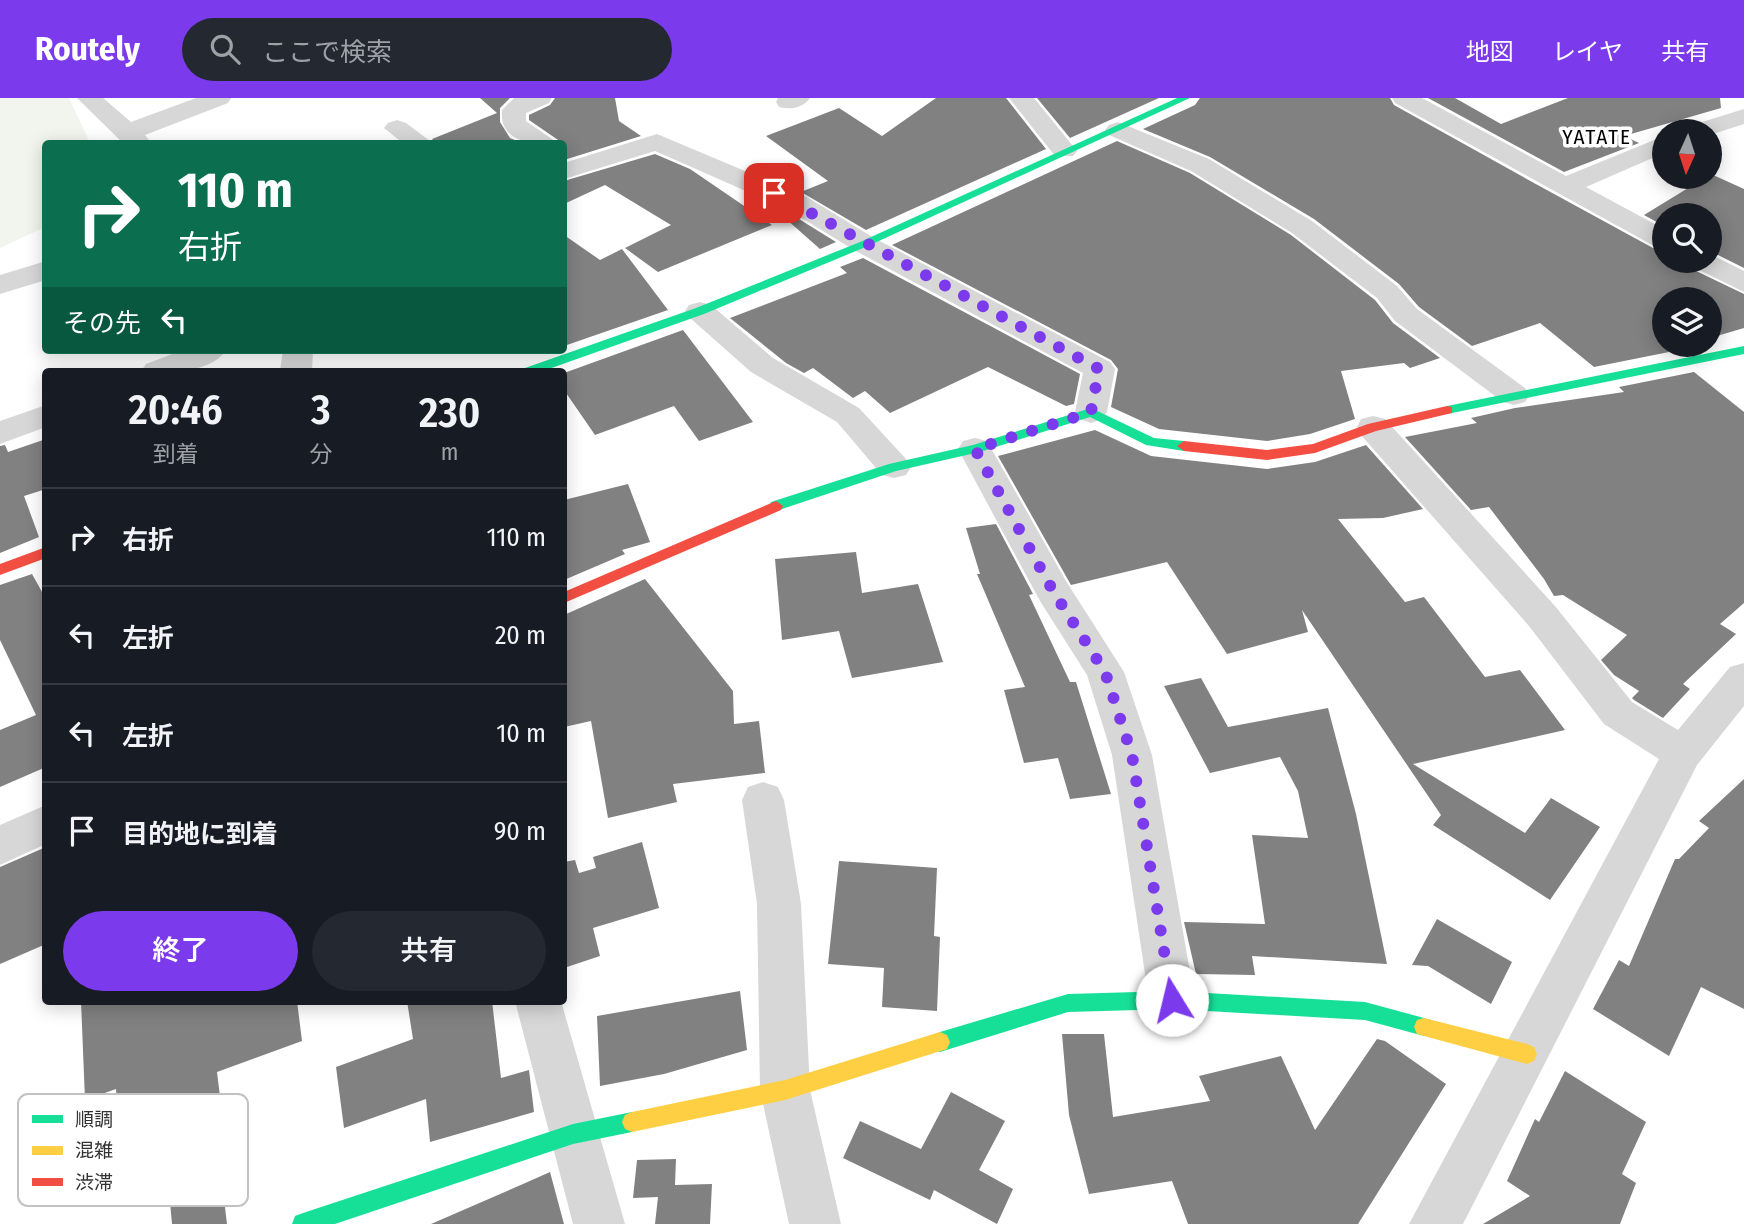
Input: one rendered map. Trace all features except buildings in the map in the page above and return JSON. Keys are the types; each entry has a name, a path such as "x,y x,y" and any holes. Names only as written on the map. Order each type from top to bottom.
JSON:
{"street":[{"path":"89,98 134,138 219,98"},
{"path":"540,98 523,103 514,110 513,124 540,140"},
{"path":"1023,98 1064,151"},
{"path":"538,368 700,311 864,244 1185,98"},
{"path":"1404,98 1652,233"},
{"path":"1722,123 1744,116"},
{"path":"397,128 416,140"},
{"path":"1118,130 1200,165 1302,227 1387,292 1406,315 1514,396"},
{"path":"570,163 657,142 797,204 864,244 1099,369 1091,412"},
{"path":"1565,186 1652,149"},
{"path":"0,285 42,271"},
{"path":"1722,271 1744,283"},
{"path":"700,311 762,365 848,415 894,467"},
{"path":"567,597 764,510 894,467 975,449 1091,412 1151,442 1267,455 1315,447 1373,427 1744,350"},
{"path":"166,368 201,354"},
{"path":"0,433 42,417"},
{"path":"1373,427 1542,616 1618,713 1683,753"},
{"path":"975,449 1053,591 1105,672 1132,755 1172,1000"},
{"path":"0,570 42,554"},
{"path":"1435,1224 1527,1054 1683,753 1744,678"},
{"path":"763,800 779,904 785,1090 815,1224"},
{"path":"0,846 42,825"},
{"path":"303,1224 573,1134 785,1090 1068,1003 1172,1000 1364,1011 1527,1054"},
{"path":"539,1005 599,1224"}],"shaded area":[{"path":"0,98 69,98 89,140 42,140 42,228 0,248"}],"traffic: fast":[{"path":"538,368 700,311 864,244 1185,98"},
{"path":"1447,410 1744,350"},
{"path":"776,506 894,467 975,449 1091,412 1151,442 1184,446"},
{"path":"940,1042 1068,1003 1172,1000 1365,1011 1424,1027"},
{"path":"303,1224 573,1134 632,1122"}],"traffic: slow":[{"path":"1424,1027 1527,1054"},
{"path":"632,1122 785,1090 940,1042"}],"traffic: jam":[{"path":"1184,446 1267,455 1315,448 1373,427 1447,410"},
{"path":"567,597 776,506"},
{"path":"0,570 42,554"}],"district":[{"name":"YATATE","path":"1597,137"}],"route":[{"path":"774,193 1099,369 1091,412 975,449 1053,591 1105,672 1132,755 1172,1000"}]}
